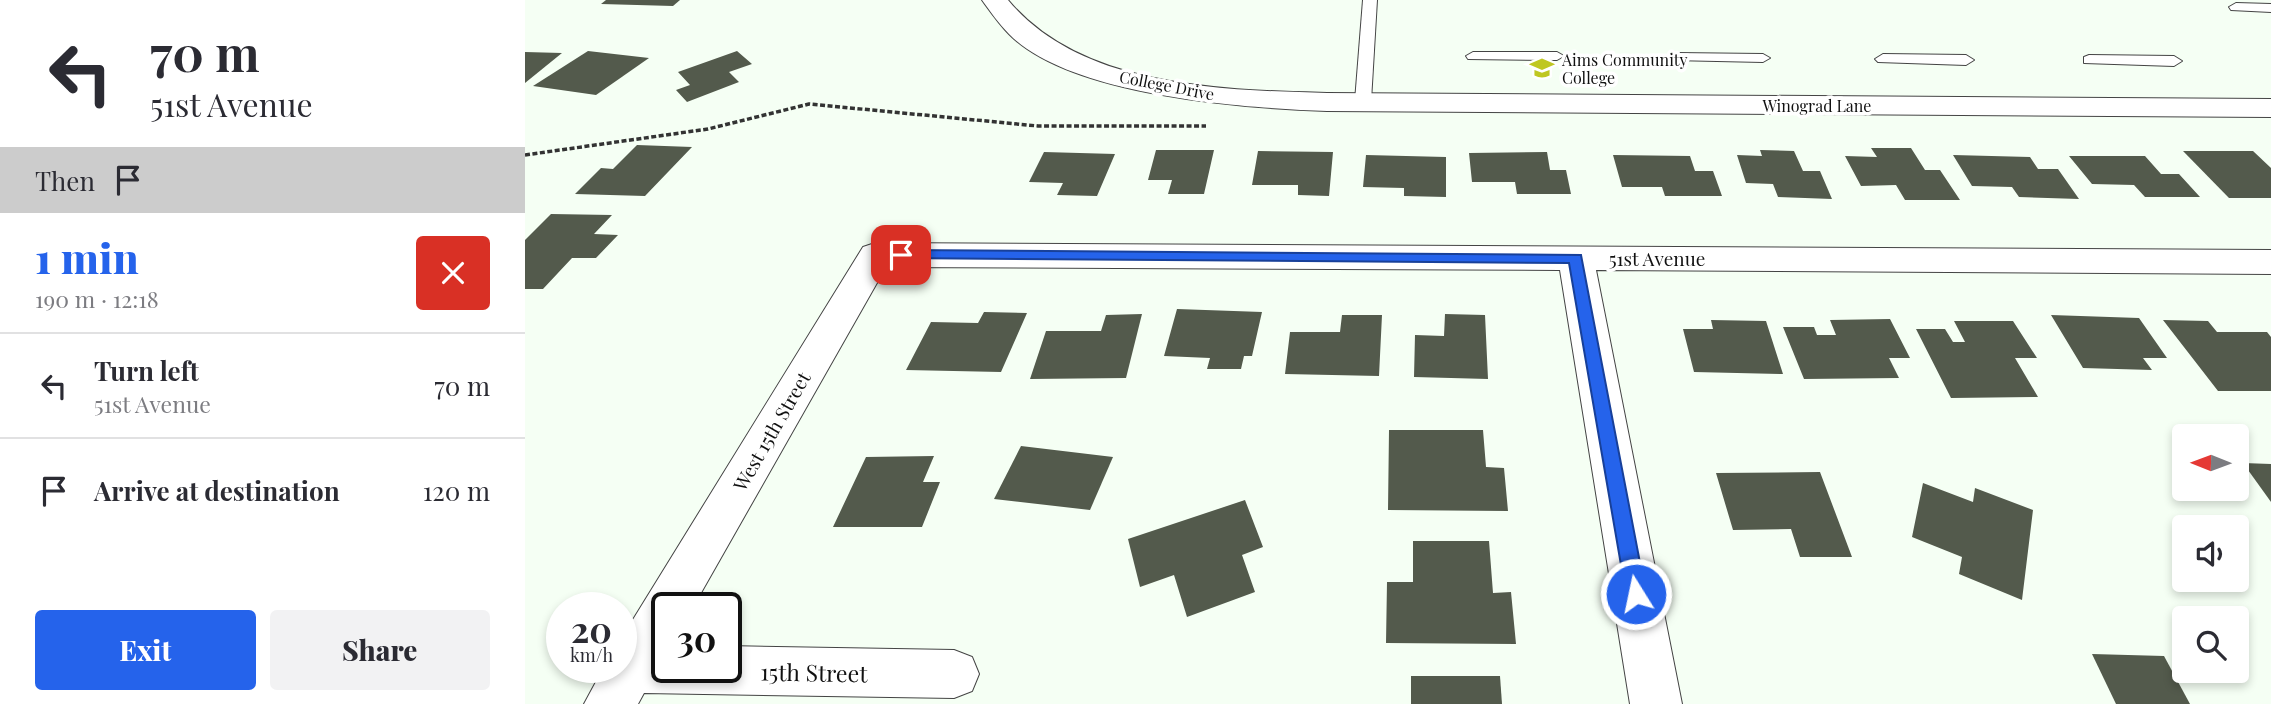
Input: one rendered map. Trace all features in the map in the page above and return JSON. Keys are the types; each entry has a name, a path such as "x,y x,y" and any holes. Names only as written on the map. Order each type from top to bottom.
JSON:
{"street":[{"name":"College Drive","path":"995,0 1021,31 1046,47 1126,79 1170,89 1235,97 1363,101"},
{"name":"Winograd Lane","path":"1363,101 2271,108"},
{"name":"51st Avenue","path":"874,255 2271,262"},
{"name":"West 15th Street","path":"676,592 874,255"},
{"path":"1576,258 1656,704"},
{"name":"West 15th Street","path":"620,686 651,634"},
{"name":"15th Street","path":"620,686 954,674"}],"lane":[{"path":"1363,101 1370,0"},
{"path":"2236,7 2271,8"},
{"path":"1473,56 1557,56"},
{"path":"1676,57 1763,58"},
{"path":"1884,59 1966,60"},
{"path":"2089,60 2174,61"}],"building":[{"path":"606,0 680,0 673,6 601,4"},
{"path":"588,51 649,58 596,95 533,86"},
{"path":"737,51 752,64 729,72 739,82 687,102 676,90 690,85 678,72"},
{"path":"525,52 562,53 525,83"},
{"path":"637,145 692,147 645,196 575,194 601,168 613,169"},
{"path":"1871,148 1911,148 1925,170 1940,170 1960,200 1905,200 1896,185 1861,186 1845,156 1877,157"},
{"path":"1156,150 1214,150 1204,194 1168,194 1172,180 1148,180"},
{"path":"1760,150 1794,151 1803,171 1820,171 1832,199 1778,197 1773,184 1746,183 1737,155 1762,156"},
{"path":"1258,151 1333,152 1329,196 1298,195 1298,185 1252,185"},
{"path":"2183,151 2253,151 2271,168 2271,198 2229,198"},
{"path":"1044,152 1115,154 1097,196 1057,195 1063,183 1029,182"},
{"path":"1547,152 1550,170 1566,170 1571,194 1517,194 1515,182 1472,182 1469,153"},
{"path":"1366,155 1446,157 1446,197 1404,196 1404,188 1363,187"},
{"path":"1613,155 1690,156 1695,171 1713,171 1722,196 1665,196 1662,187 1622,187"},
{"path":"1953,155 2030,157 2038,169 2058,169 2079,199 2019,197 2012,187 1972,186"},
{"path":"2069,156 2145,156 2161,174 2179,174 2200,197 2145,197 2134,185 2092,184"},
{"path":"551,214 612,215 594,234 618,235 596,258 572,258 543,289 525,289 525,240"},
{"path":"1177,309 1262,312 1252,356 1244,356 1241,369 1207,369 1210,358 1164,356"},
{"path":"984,312 1027,313 1001,372 906,370 931,322 978,323"},
{"path":"1142,314 1126,378 1030,379 1046,331 1101,331 1106,315"},
{"path":"1445,314 1485,315 1488,379 1414,377 1415,335 1444,336"},
{"path":"1342,315 1382,315 1379,376 1285,374 1290,332 1340,332"},
{"path":"2051,315 2139,318 2167,358 2143,358 2152,370 2083,368"},
{"path":"1890,319 1910,358 1889,358 1899,378 1804,379 1783,327 1814,327 1817,335 1836,335 1830,320"},
{"path":"1711,320 1766,321 1783,374 1694,372 1683,329 1713,329"},
{"path":"2163,320 2208,321 2217,332 2267,332 2271,337 2271,391 2218,391"},
{"path":"1954,321 2013,321 2037,358 2015,358 2038,397 1951,398 1916,329 1945,329 1953,342 1965,342"},
{"path":"1389,430 1483,430 1486,467 1504,468 1508,511 1388,510"},
{"path":"1021,446 1113,457 1090,510 994,499"},
{"path":"934,456 923,482 940,482 922,527 833,527 866,457"},
{"path":"2249,463 2271,464 2271,502 2249,471"},
{"path":"1820,472 1852,557 1800,557 1791,529 1733,530 1716,473"},
{"path":"1923,483 1973,502 1975,488 2033,510 2022,600 1959,574 1962,557 1912,537"},
{"path":"1245,500 1263,547 1242,555 1255,592 1187,617 1174,575 1140,587 1128,539"},
{"path":"1413,541 1489,541 1493,593 1511,592 1516,644 1386,643 1387,582 1413,582"},
{"path":"2092,654 2164,656 2172,671 2172,683 2179,683 2190,704 2116,704"},
{"path":"1411,676 1500,676 1502,704 1411,704"}],"place":[{"name":"Aims Community College","path":"1542,68"}],"route":[{"path":"901,255 1576,258 1636,594"}]}
